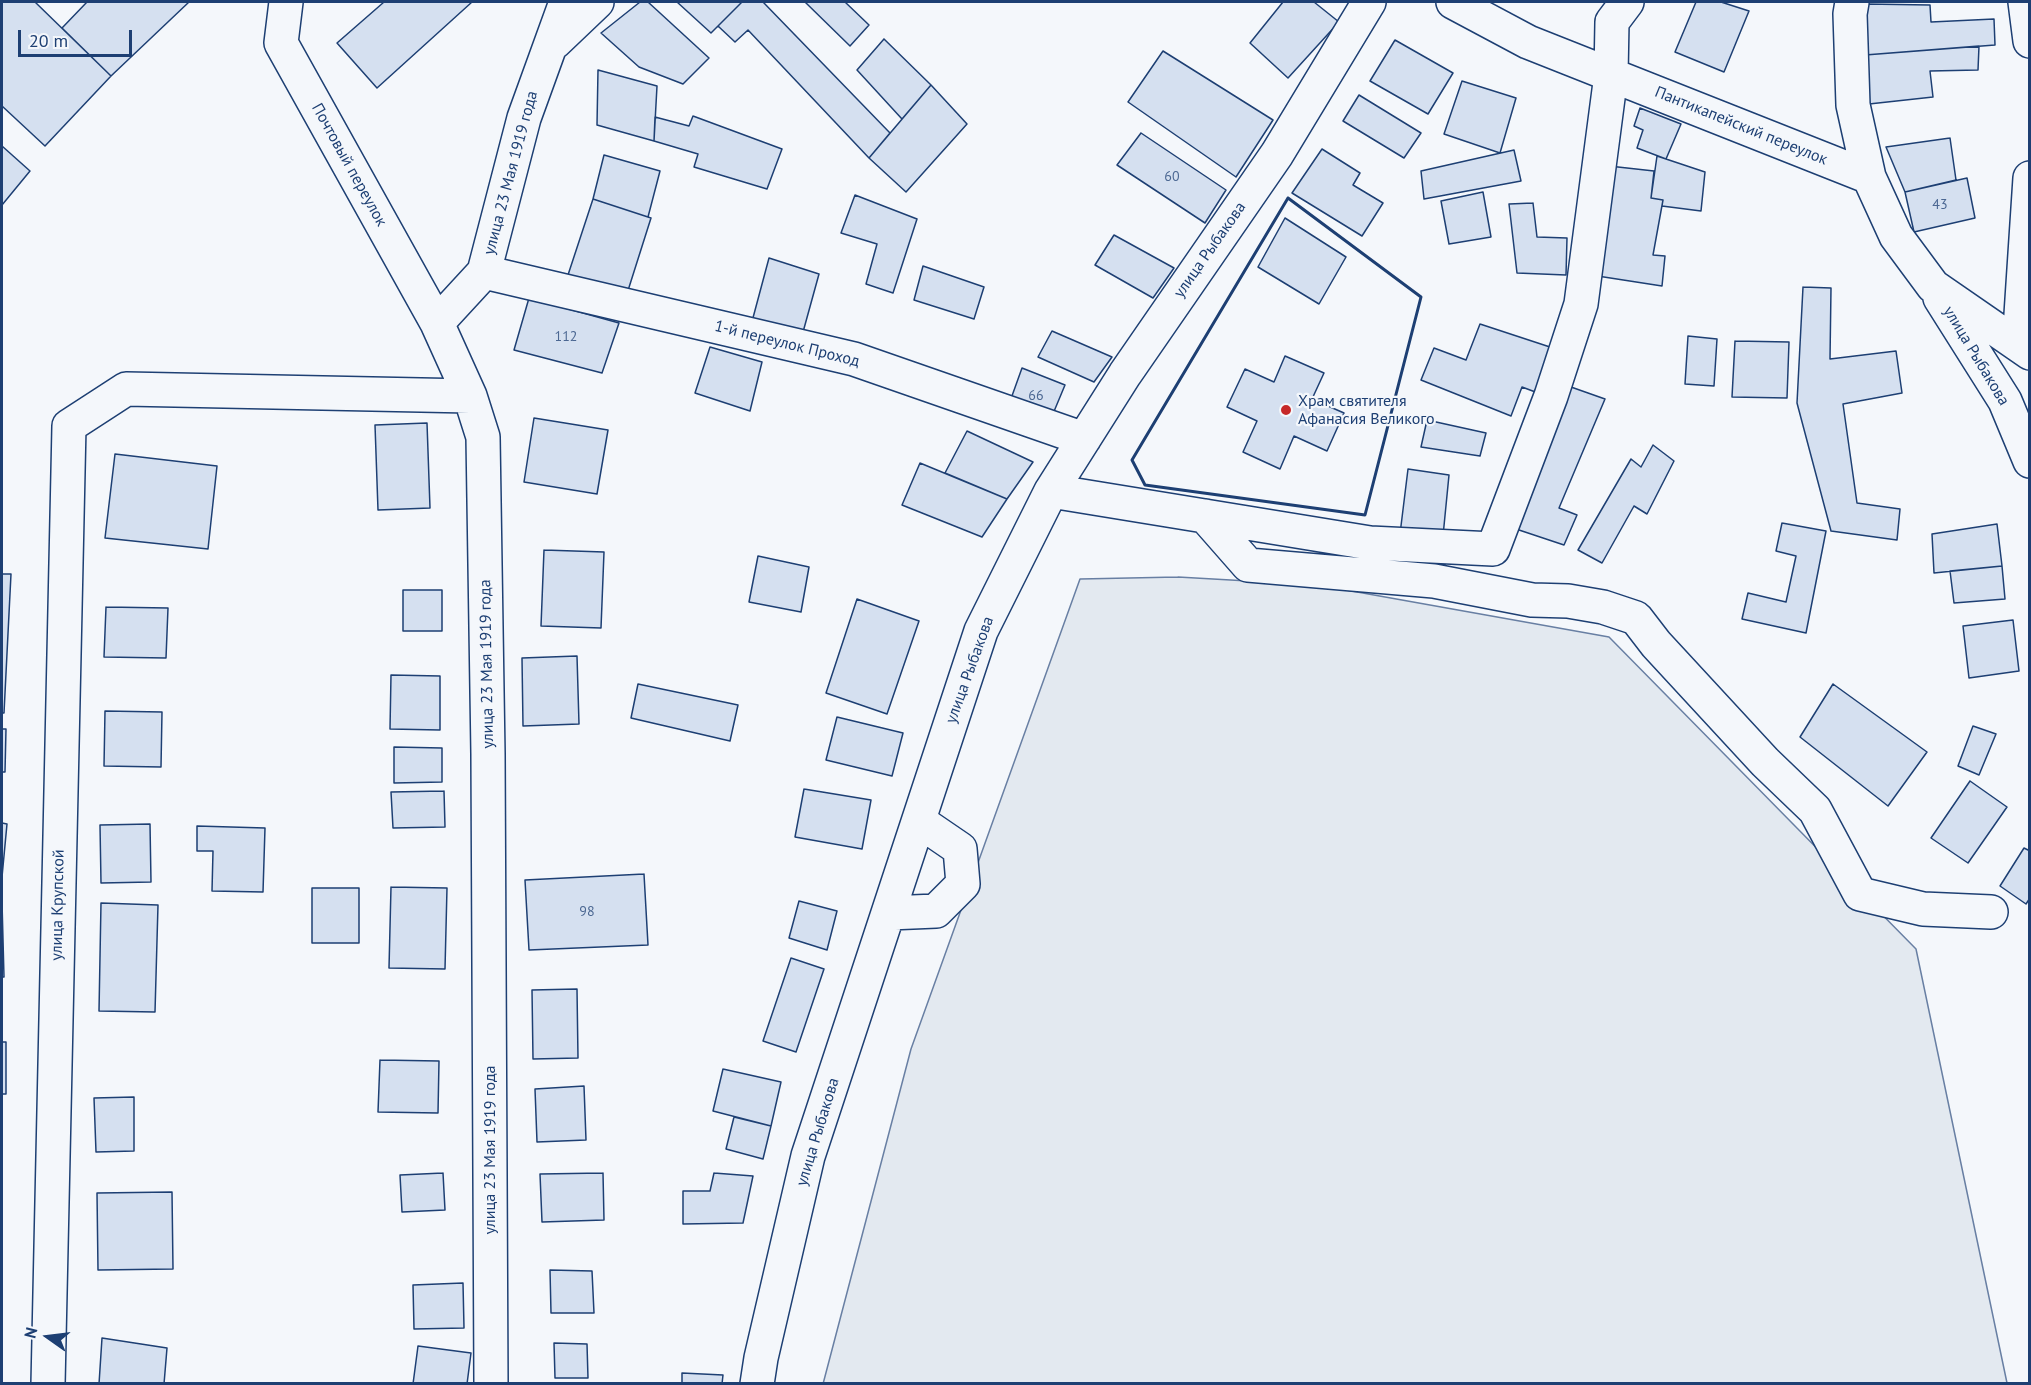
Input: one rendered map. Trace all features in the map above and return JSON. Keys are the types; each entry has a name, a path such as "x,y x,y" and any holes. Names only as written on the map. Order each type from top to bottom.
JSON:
{"street":[{"name":"Почтовый переулок","path":"286,2 281,43 437,323"},
{"path":"549,47 566,2"},
{"name":"улица 23 Мая 1919 года","path":"492,1383 488,754 483,437 471,396 437,323 484,272 524,118 549,47 597,2"},
{"name":"улица Рыбакова","path":"757,1383 808,1156 981,631 1051,491 1125,374 1277,154 1370,2"},
{"name":"Пантикапейский переулок","path":"1453,2 1528,42 1869,177"},
{"path":"1051,491 1370,543 1493,549 1551,396 1581,304 1611,75 1612,22 1627,2"},
{"path":"1852,2 1850,14 1853,105 1869,177 1896,236 1933,286 2024,349"},
{"path":"2025,2 2030,41"},
{"path":"2024,349 2030,178"},
{"name":"1-й переулок Проход","path":"484,272 854,359 1084,439"},
{"name":"улица Рыбакова","path":"1933,286 2005,401 2030,461"},
{"name":"улица Крупской","path":"48,1383 69,426 126,389 471,396"},
{"path":"1205,516 1248,565 1434,581 1532,600 1568,601 1604,607 1636,618 1656,644 1765,762 1815,810 1860,894 1923,909 1991,912"},
{"path":"889,913 936,911 963,884 960,849 919,821"}],"shaded area":[{"path":"1178,577 1318,585 1609,637 1916,949 2007,1383 823,1384 911,1049 1080,579"}],"building":[{"path":"2,2 35,2 111,76 45,146 2,106"},
{"path":"87,2 189,2 111,76 62,28"},
{"path":"384,2 472,2 377,88 337,43"},
{"path":"640,2 648,2 709,58 683,84 639,67 601,33"},
{"path":"677,2 742,2 711,33"},
{"path":"742,2 763,2 890,133 869,158 748,30 735,42 718,26"},
{"path":"805,2 845,2 869,25 850,46"},
{"path":"1283,2 1314,2 1339,22 1288,78 1250,43"},
{"path":"1696,2 1721,2 1749,11 1724,72 1675,52"},
{"path":"1865,4 1930,5 1931,22 1994,19 1995,45 1865,55"},
{"path":"884,39 931,85 902,119 857,70"},
{"path":"1395,40 1453,73 1428,114 1370,81"},
{"path":"1979,46 1978,70 1930,71 1933,97 1869,104 1865,55"},
{"path":"1163,51 1273,120 1236,177 1128,102"},
{"path":"598,70 657,86 654,141 597,125"},
{"path":"1462,81 1516,98 1500,153 1444,134"},
{"path":"931,85 967,124 906,192 869,158"},
{"path":"1359,95 1421,133 1404,158 1343,121"},
{"path":"1640,108 1681,124 1666,159 1637,148 1643,130 1634,126"},
{"path":"693,116 782,149 767,189 694,167 698,154 654,141 655,117 689,126"},
{"path":"1141,133 1226,190 1205,223 1117,165"},
{"path":"1950,138 1956,180 1905,192 1886,147"},
{"path":"2,146 30,171 2,205"},
{"path":"1322,149 1360,173 1353,185 1383,203 1362,236 1292,193"},
{"path":"1514,150 1521,181 1424,199 1421,171"},
{"path":"604,155 660,171 648,217 593,199"},
{"path":"1657,156 1705,172 1701,211 1662,206 1663,200 1651,198"},
{"path":"1609,166 1654,171 1651,198 1663,200 1653,255 1665,256 1662,286 1591,275"},
{"path":"1967,178 1975,218 1914,232 1905,192"},
{"path":"1483,192 1491,237 1449,244 1441,201"},
{"path":"855,195 917,219 893,293 866,284 877,244 841,233"},
{"path":"593,199 651,218 625,300 566,281"},
{"path":"1533,203 1537,237 1567,238 1566,275 1517,273 1509,204"},
{"path":"1285,218 1346,257 1319,304 1258,267"},
{"path":"1114,235 1174,268 1153,298 1095,265"},
{"path":"769,258 819,274 800,343 750,329"},
{"path":"923,266 984,287 974,319 914,300"},
{"path":"1803,287 1831,288 1830,359 1896,351 1902,393 1843,404 1857,503 1900,509 1897,540 1831,531 1797,403"},
{"path":"529,298 619,323 602,373 514,350"},
{"path":"1480,324 1553,348 1538,393 1522,387 1511,416 1421,380 1434,348 1466,360"},
{"path":"1052,331 1112,357 1094,382 1038,357"},
{"path":"1688,336 1717,339 1714,386 1685,384"},
{"path":"1735,341 1789,342 1787,398 1732,397"},
{"path":"710,347 762,362 750,411 695,393"},
{"name":"Храм святителя Афанасия Великого","path":"1285,356 1324,373 1312,399 1344,413 1327,451 1294,436 1280,469 1243,452 1257,421 1227,407 1245,369 1274,382"},
{"path":"1022,368 1065,385 1050,421 1008,407"},
{"path":"1571,387 1605,399 1559,508 1577,515 1564,545 1513,528"},
{"path":"534,418 608,430 597,494 524,482"},
{"path":"1427,420 1486,433 1480,456 1421,447"},
{"path":"427,423 430,508 378,510 375,425"},
{"path":"967,431 1033,462 1007,499 945,473"},
{"path":"1653,445 1674,461 1647,514 1634,506 1602,563 1578,550 1631,459 1641,467"},
{"path":"115,454 217,466 208,549 105,538"},
{"path":"920,463 1007,499 982,537 902,505"},
{"path":"1408,469 1449,475 1443,536 1400,534"},
{"path":"1782,523 1826,531 1806,633 1742,619 1748,593 1786,602 1796,556 1776,551"},
{"path":"1997,524 2002,566 1934,573 1932,534"},
{"path":"544,550 604,552 601,628 541,626"},
{"path":"758,556 809,567 801,612 749,602"},
{"path":"2002,566 2005,599 1954,603 1950,571"},
{"path":"2,574 11,574 4,713 2,713"},
{"path":"403,590 442,590 442,631 403,631"},
{"path":"857,599 919,621 887,714 826,693"},
{"path":"106,607 168,608 166,658 104,657"},
{"path":"2013,620 2019,671 1969,678 1963,626"},
{"path":"577,656 579,724 523,726 522,658"},
{"path":"391,675 440,676 440,730 390,729"},
{"path":"638,684 738,705 730,741 631,718"},
{"path":"1833,684 1927,752 1888,806 1800,737"},
{"path":"105,711 162,712 161,767 104,766"},
{"path":"837,717 903,733 892,776 826,760"},
{"path":"1973,726 1996,734 1979,775 1958,766"},
{"path":"2,729 6,729 5,772 2,772"},
{"path":"394,747 442,748 442,782 394,783"},
{"path":"1970,781 2007,807 1968,863 1931,838"},
{"path":"804,789 871,800 862,849 795,837"},
{"path":"444,791 445,827 393,828 391,792"},
{"path":"2,823 7,824 2,877"},
{"path":"150,824 151,882 101,883 100,825"},
{"path":"197,826 265,828 263,892 212,891 213,851 197,851"},
{"path":"2024,848 2030,851 2030,898 2026,904 2000,886"},
{"path":"644,874 648,945 529,950 525,880"},
{"path":"391,887 447,888 445,969 389,968"},
{"path":"312,888 359,888 359,943 312,943"},
{"path":"799,901 837,911 827,950 789,938"},
{"path":"2,902 4,977 2,977"},
{"path":"101,903 158,905 155,1012 99,1011"},
{"path":"791,958 824,969 796,1052 763,1041"},
{"path":"577,989 578,1058 533,1059 532,990"},
{"path":"2,1042 6,1042 6,1094 2,1094"},
{"path":"380,1060 439,1061 438,1113 378,1112"},
{"path":"723,1069 781,1082 771,1126 713,1111"},
{"path":"584,1086 586,1140 537,1142 535,1089"},
{"path":"134,1097 134,1151 96,1152 94,1098"},
{"path":"734,1117 771,1126 763,1159 726,1149"},
{"path":"443,1173 445,1210 402,1212 400,1175"},
{"path":"603,1173 604,1220 542,1222 540,1174"},
{"path":"714,1173 753,1176 743,1223 683,1224 683,1191 710,1191"},
{"path":"172,1192 173,1269 98,1270 97,1193"},
{"path":"550,1270 592,1271 594,1313 551,1313"},
{"path":"463,1283 464,1328 414,1329 413,1285"},
{"path":"102,1338 167,1348 164,1384 99,1384"},
{"path":"554,1343 587,1344 588,1378 555,1378"},
{"path":"418,1346 471,1353 467,1384 413,1384"},
{"path":"682,1373 723,1375 722,1384 682,1384"}],"wall":[{"path":"1288,198 1421,297 1365,515 1145,485 1132,460 1288,198"}],"place":[{"name":"Храм святителя Афанасия Великого","path":"1286,410"}]}
